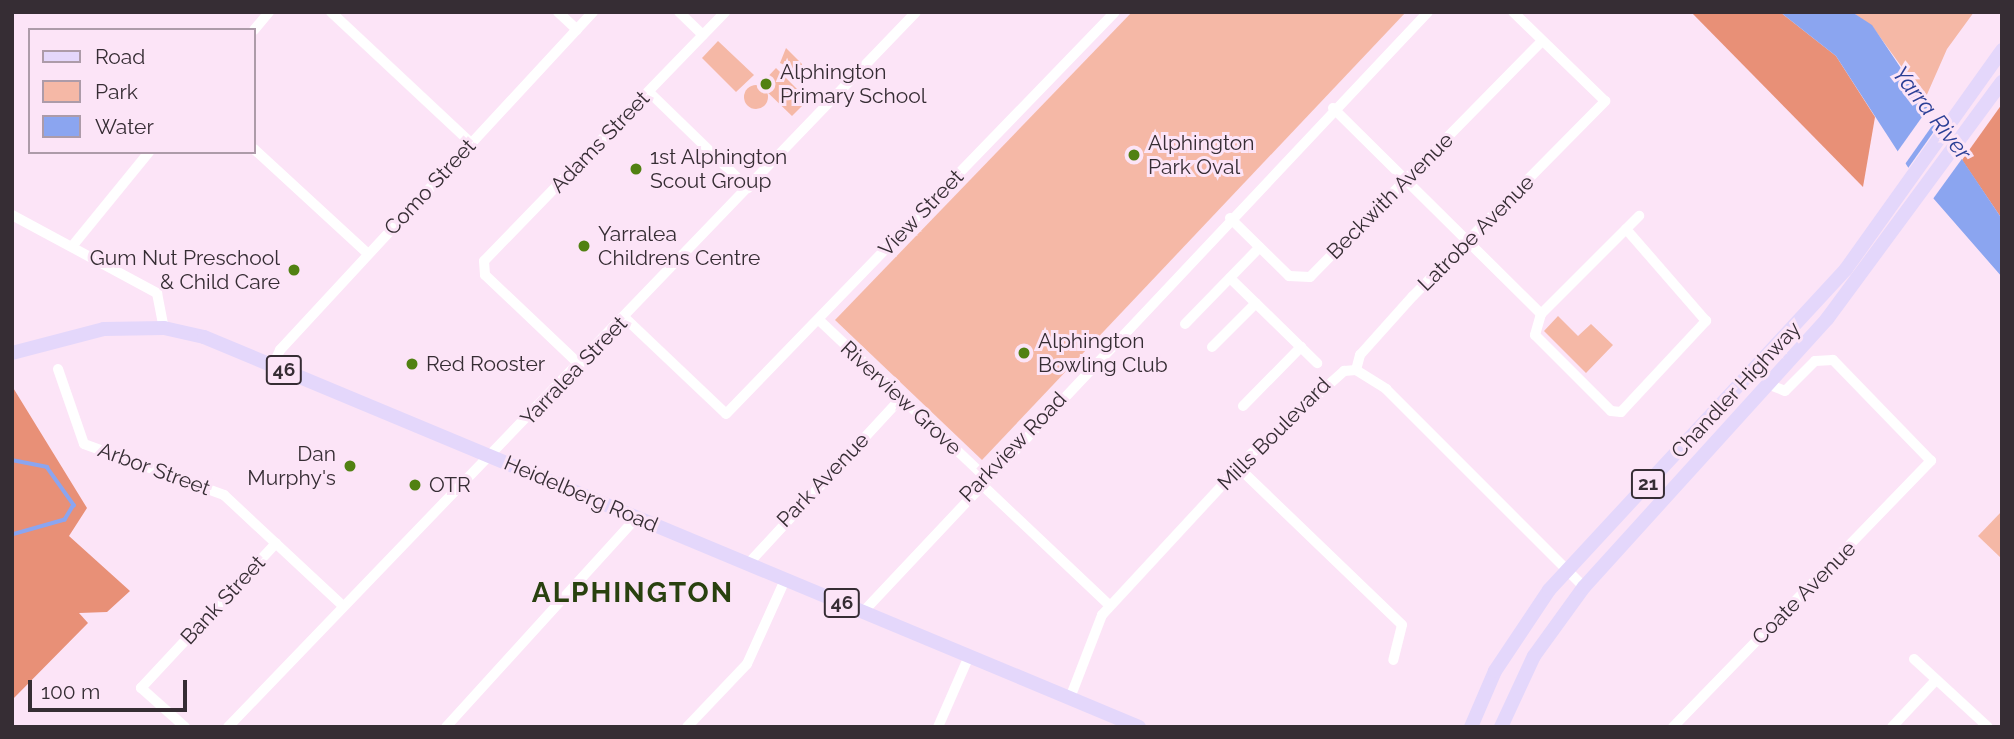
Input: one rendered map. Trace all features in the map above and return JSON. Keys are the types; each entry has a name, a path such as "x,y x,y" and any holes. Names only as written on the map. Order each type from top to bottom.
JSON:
{"main road":[{"name":"Chandler Highway","path":"1471,727 1507,650 1566,570 1801,321 1872,234 2002,50"},
{"name":"Chandler Highway","path":"1501,727 1534,656 1584,587 1768,384 1882,249 2002,82"},
{"name":"Heidelberg Road","path":"12,353 104,329 164,328 273,365 1139,727"}],"street":[{"path":"256,28 269,12"},
{"path":"331,12 471,143"},
{"path":"558,12 577,30"},
{"name":"Como Street","path":"273,365 368,254 593,12"},
{"path":"679,12 703,35"},
{"name":"Adams Street","path":"580,365 485,275 484,261 725,12"},
{"name":"Yarralea Street","path":"228,727 580,365 916,12"},
{"name":"View Street","path":"625,318 726,414 1115,12"},
{"name":"Parkview Road","path":"863,612 981,479 1333,108 1428,12"},
{"path":"1513,12 1542,41"},
{"name":"Latrobe Avenue","path":"1356,370 1360,355 1605,101 1542,41"},
{"name":"Beckwith Avenue","path":"1230,218 1289,276 1310,277 1542,41"},
{"path":"649,92 748,188"},
{"path":"1333,108 1541,314"},
{"path":"256,151 368,254"},
{"path":"74,244 147,154"},
{"path":"12,215 74,244 157,292 164,328"},
{"path":"1626,229 1706,321 1621,412 1611,411 1535,335 1541,314 1626,229 1639,216"},
{"path":"1185,324 1260,247"},
{"path":"1230,278 1317,363"},
{"path":"1212,348 1256,303"},
{"name":"Riverview Grove","path":"819,320 1111,606"},
{"path":"1243,405 1301,347"},
{"name":"Coate Avenue","path":"1673,727 1931,457 1839,363 1818,359 1781,395 1768,384"},
{"name":"Arbor Street","path":"58,369 85,444 219,492 343,606"},
{"name":"Mills Boulevard","path":"1070,698 1111,606 1238,468 1332,376 1356,370 1386,389 1584,587"},
{"name":"Park Avenue","path":"748,564 901,398"},
{"path":"1238,468 1402,625 1393,660"},
{"path":"446,727 636,518"},
{"name":"Bank Street","path":"185,727 141,688 276,543"},
{"path":"687,727 747,664 785,580"},
{"path":"938,727 969,656"},
{"path":"1914,659 1988,727"},
{"path":"1892,727 1936,680"}],"green space":[{"path":"1132,12 1406,12 982,460 835,320"},
{"path":"1852,12 1974,12 1947,49 1925,99 1872,26"},
{"path":"718,41 754,75 736,92 702,58"},
{"path":"786,48 802,64 800,72 780,63"},
{"path":"776,68 808,100 792,116 760,85"},
{"path":"756,85 765,88 768,97 765,106 756,109 747,106 744,97 747,88"},
{"path":"1558,316 1578,336 1591,324 1613,345 1586,373 1544,331"},
{"path":"2002,511 2002,559 1978,536"}],"shaded area":[{"path":"1691,12 1780,12 1836,56 1875,117 1863,187"},
{"path":"2002,104 2002,219 1962,160"},
{"path":"12,386 87,508 69,536 130,591 107,612 79,613 88,623 12,700"}],"water":[{"path":"1780,12 1852,12 1872,25 2002,219 2002,277 1913,175 1836,56"}],"pier":[{"path":"1932,103 1939,116 1903,167 1895,155"},
{"path":"1942,120 1964,156 1930,203 1906,171"}],"waterway":[{"path":"12,460 47,467 74,505 65,520 12,535"}],"place":[{"name":"Alphington Primary School","path":"766,84"},
{"name":"Alphington Park Oval","path":"1134,155"},
{"name":"1st Alphington Scout Group","path":"636,169"},
{"name":"Yarralea Childrens Centre","path":"584,246"},
{"name":"Gum Nut Preschool & Child Care","path":"294,270"},
{"name":"Alphington Bowling Club","path":"1024,353"},
{"name":"Red Rooster","path":"412,364"},
{"name":"Dan Murphy's","path":"350,466"},
{"name":"OTR","path":"415,485"}],"district":[{"name":"ALPHINGTON","path":"633,593"}],"water label":[{"name":"Yarra River","path":"1932,113"}]}
